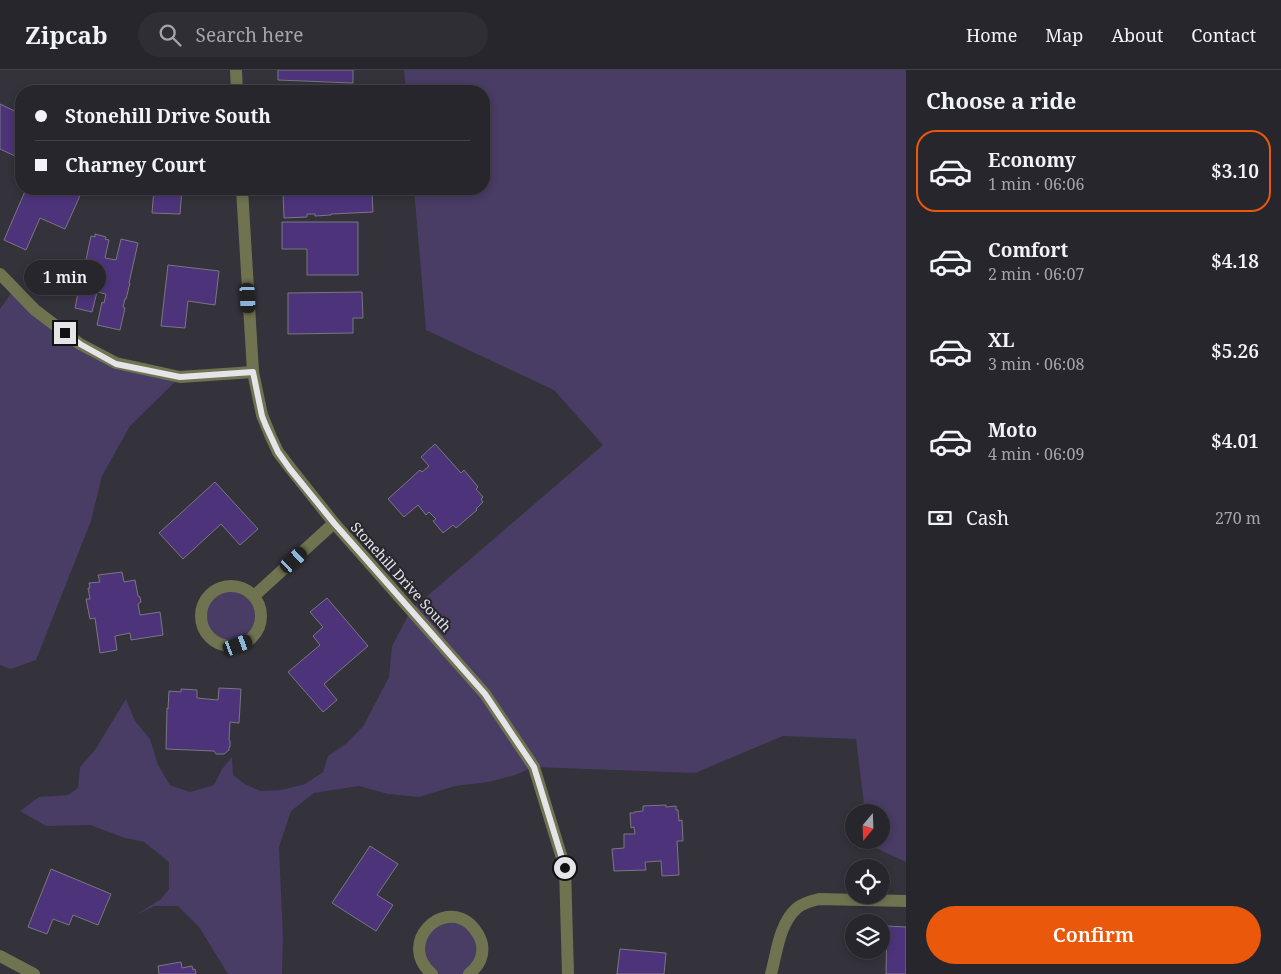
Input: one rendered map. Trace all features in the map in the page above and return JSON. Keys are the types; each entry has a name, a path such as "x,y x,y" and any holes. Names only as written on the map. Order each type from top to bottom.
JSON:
{"street":[{"path":"236,70 237,85"},
{"name":"Stonehill Drive South","path":"242,195 253,372 262,416 270,437 290,469 334,523 485,694 534,767 565,868 568,974"},
{"path":"0,274 35,310 80,344 116,364 180,377 253,372"},
{"path":"254,596 334,523"},
{"path":"229,586 247,590 254,596 259,604 262,615 260,625 255,634 247,641 238,645 227,645 217,642 209,635 204,626 202,608 212,593 220,588 229,586"},
{"path":"771,974 783,928 788,918 798,908 808,902 818,899 906,901"},
{"path":"432,974 421,959 419,948 421,937 435,921 446,917 457,917 467,922 480,937 482,957 478,966 470,974"},
{"path":"0,956 34,974"}],"shaded area":[{"path":"404,70 906,70 906,862 878,849 890,849 890,804 864,804 856,739 783,736 695,773 534,767 515,775 489,782 455,786 419,797 388,794 359,786 314,793 291,811 279,847 283,938 282,974 228,974 199,927 178,906 154,906 134,916 161,899 169,889 169,862 144,842 125,838 90,825 46,826 20,811 39,797 68,795 78,788 80,767 95,750 126,699 135,721 150,739 158,765 170,785 190,792 214,785 222,769 232,757 233,775 246,785 261,791 281,790 305,784 323,772 328,756 347,743 364,725 389,677 392,646 411,610 603,445 554,390 426,330 415,195 490,195 490,85 405,85"},
{"path":"14,289 116,363 180,377 130,426 102,476 91,521 36,660 11,669 0,665 0,309"},
{"path":"231,586 247,591 252,595 256,600 261,616 256,632 252,637 247,641 231,646 215,641 210,637 206,632 201,616 206,600 210,595 215,591"},
{"path":"457,917 482,947 469,974 432,974 421,937 427,928"}],"building":[{"path":"278,70 353,70 353,83 278,80"},
{"path":"0,104 15,111 15,156 0,149"},
{"path":"23,195 80,195 65,229 40,218 26,250 4,240"},
{"path":"154,195 182,195 180,214 152,213"},
{"path":"283,195 372,195 373,212 315,216 315,214 307,214 307,217 284,218"},
{"path":"282,222 358,222 358,275 307,275 307,249 282,249"},
{"path":"95,234 106,237 105,239 109,240 105,258 116,260 121,239 138,243 123,307 125,308 120,330 97,325 102,302 104,303 106,294 97,292 92,312 75,308 79,288 77,288 81,274 83,274 91,236 95,237"},
{"path":"168,265 219,271 215,305 188,301 185,328 161,326"},
{"path":"362,292 363,318 353,318 353,333 288,334 288,293"},
{"path":"435,444 461,473 464,470 478,487 476,489 483,497 481,499 483,502 477,510 456,528 453,525 443,533 433,521 436,519 429,512 426,515 418,505 404,517 388,499 420,470 422,472 429,466 421,457"},
{"path":"215,482 258,529 240,545 221,524 183,559 159,533"},
{"path":"122,572 124,582 135,580 141,602 138,604 140,615 160,612 163,635 131,640 130,633 115,636 117,650 100,653 95,618 90,619 86,599 90,599 89,583 100,582 98,575"},
{"path":"327,598 368,646 324,684 337,700 323,712 288,672 320,645 313,636 323,627 310,612"},
{"path":"219,688 241,689 239,723 230,722 229,750 224,754 216,754 214,751 166,749 169,691 181,692 181,689 197,690 197,698 218,700"},
{"path":"666,805 666,807 676,806 679,821 682,820 683,841 677,841 679,875 662,876 661,861 645,862 646,870 614,871 612,849 624,848 624,834 635,834 634,827 631,828 630,813 643,811 643,806"},
{"path":"370,846 398,864 377,895 393,905 376,931 332,903"},
{"path":"51,869 111,894 98,925 73,915 69,925 53,919 47,934 28,927"},
{"path":"890,926 906,927 906,974 886,974 886,959 890,959"},
{"path":"620,949 666,953 664,974 617,974"},
{"path":"181,962 182,968 192,966 196,974 159,974 158,966"}],"route":[{"path":"65,333 80,344 116,364 180,377 253,372 262,416 270,437 290,469 334,523 485,694 534,767 565,868"}]}
